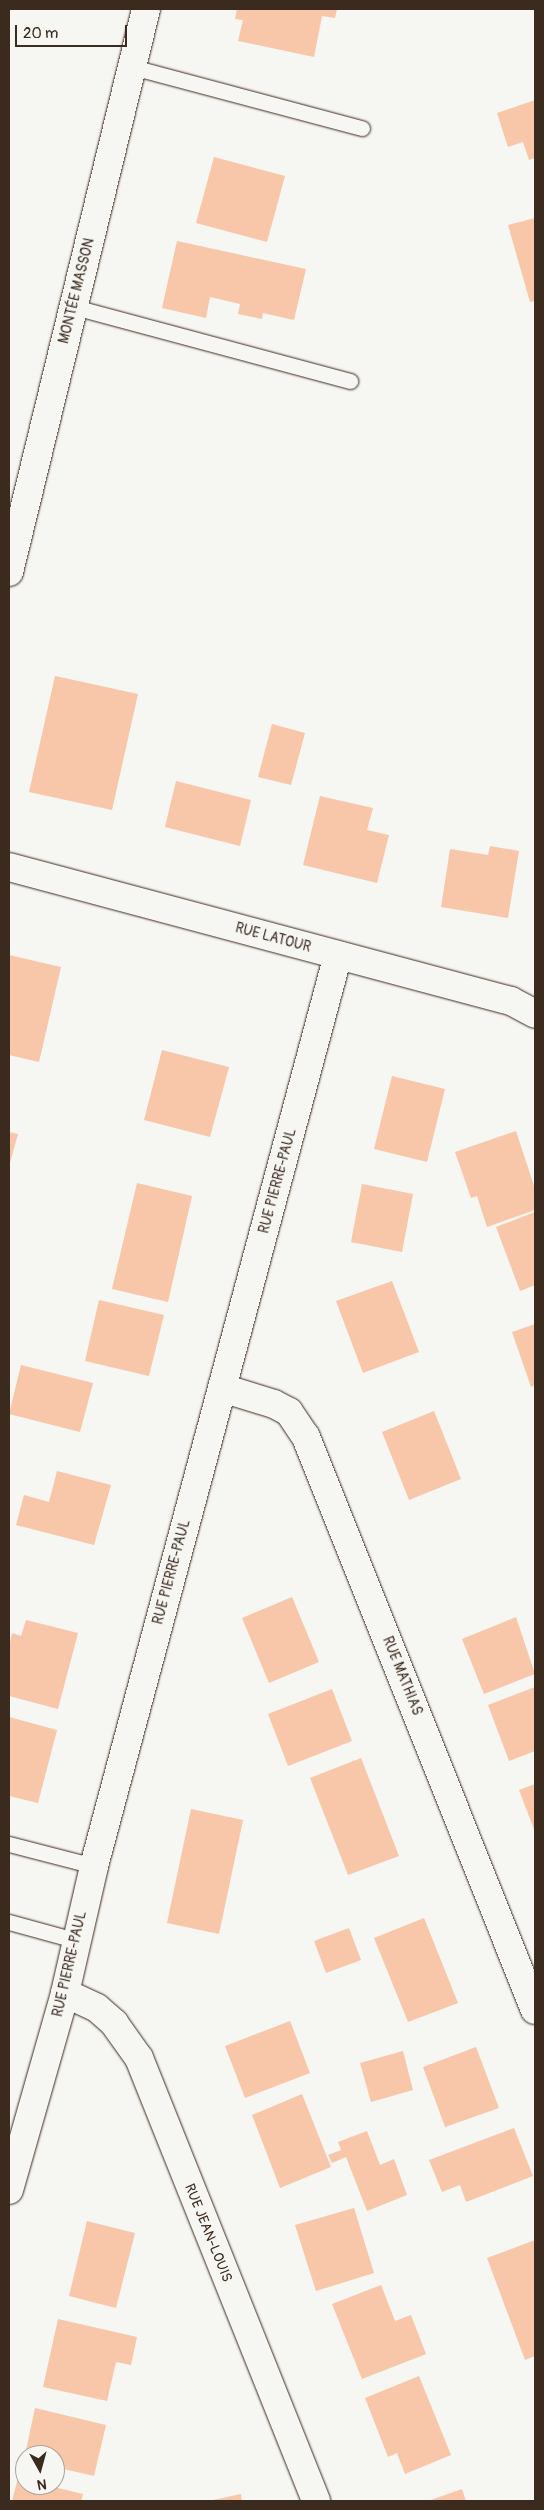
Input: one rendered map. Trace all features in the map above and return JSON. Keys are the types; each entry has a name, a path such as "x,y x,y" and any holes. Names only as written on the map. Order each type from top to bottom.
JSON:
{"street":[{"name":"MONTÉE MASSON","path":"9,572 146,9"},
{"name":"RUE LATOUR","path":"9,867 511,1001 535,1014"},
{"name":"RUE PIERRE-PAUL","path":"9,2190 65,1993 75,1940 94,1866 338,955"},
{"name":"RUE MATHIAS","path":"222,1388 274,1404 289,1412 306,1437 535,2010"},
{"name":"RUE JEAN-LOUIS","path":"65,1993 97,2008 114,2023 139,2058 316,2501"}],"lane":[{"path":"132,67 362,128"},
{"path":"74,306 350,381"},
{"path":"9,1844 94,1866"},
{"path":"9,1922 75,1940"}],"building":[{"path":"237,9 337,9 335,18 322,16 314,57 238,41 243,20 235,19"},
{"path":"535,100 535,158 529,160 523,142 508,147 497,113"},
{"path":"214,157 285,176 267,242 196,223"},
{"path":"535,218 535,301 530,302 508,225"},
{"path":"177,241 306,269 294,320 263,313 262,319 238,314 240,304 210,297 206,318 162,308"},
{"path":"55,676 138,694 112,810 29,792"},
{"path":"272,724 305,733 291,785 258,777"},
{"path":"176,781 251,800 240,846 165,827"},
{"path":"320,796 373,808 367,830 389,835 377,883 303,865"},
{"path":"490,846 519,851 508,918 441,907 450,849 488,855"},
{"path":"9,955 61,967 39,1062 9,1055"},
{"path":"162,1050 229,1067 210,1137 144,1120"},
{"path":"392,1076 445,1089 427,1162 374,1149"},
{"path":"516,1131 535,1189 535,1210 487,1227 477,1196 471,1198 455,1152"},
{"path":"9,1132 18,1134 9,1166"},
{"path":"137,1183 192,1196 168,1302 112,1289"},
{"path":"362,1184 413,1194 402,1252 351,1242"},
{"path":"535,1212 535,1285 520,1291 496,1227"},
{"path":"392,1281 419,1352 363,1373 336,1301"},
{"path":"99,1300 164,1315 149,1376 85,1361"},
{"path":"535,1324 535,1385 531,1387 512,1332"},
{"path":"21,1365 93,1383 80,1432 9,1414"},
{"path":"434,1411 461,1479 409,1500 382,1432"},
{"path":"57,1471 111,1485 94,1545 16,1525 24,1495 49,1502"},
{"path":"292,1597 319,1662 269,1683 242,1618"},
{"path":"516,1617 535,1674 484,1694 462,1639"},
{"path":"26,1620 78,1633 58,1709 9,1696 9,1647 12,1633 21,1636"},
{"path":"535,1687 535,1751 509,1761 488,1705"},
{"path":"332,1689 352,1741 288,1766 268,1714"},
{"path":"9,1717 57,1730 38,1803 9,1796"},
{"path":"361,1758 399,1856 348,1875 310,1778"},
{"path":"535,1784 535,1832 519,1790"},
{"path":"191,1809 243,1820 219,1934 167,1923"},
{"path":"424,1918 458,2003 408,2022 374,1938"},
{"path":"349,1928 361,1960 326,1973 314,1941"},
{"path":"290,2021 310,2073 245,2098 225,2046"},
{"path":"476,2047 499,2108 445,2127 423,2067"},
{"path":"403,2051 413,2090 371,2102 360,2063"},
{"path":"302,2094 331,2167 280,2188 252,2115"},
{"path":"514,2128 533,2176 466,2202 460,2185 442,2192 429,2160"},
{"path":"367,2131 380,2165 394,2159 407,2195 367,2211 346,2157 332,2163 328,2155 341,2150 338,2142"},
{"path":"354,2208 374,2273 316,2291 295,2225"},
{"path":"87,2221 135,2233 116,2308 69,2296"},
{"path":"535,2240 535,2356 525,2360 487,2258"},
{"path":"381,2285 395,2321 411,2315 426,2354 362,2379 332,2304"},
{"path":"58,2319 137,2337 131,2365 116,2362 107,2401 43,2387"},
{"path":"419,2376 451,2455 405,2474 397,2453 388,2457 365,2398"},
{"path":"35,2408 106,2425 94,2476 65,2469 65,2445 27,2445"},
{"path":"462,2489 466,2501 428,2501"},
{"path":"15,2490 15,2495 65,2495 65,2490 83,2494 81,2501 12,2501"},
{"path":"241,2494 242,2501 213,2501 213,2500"}]}
